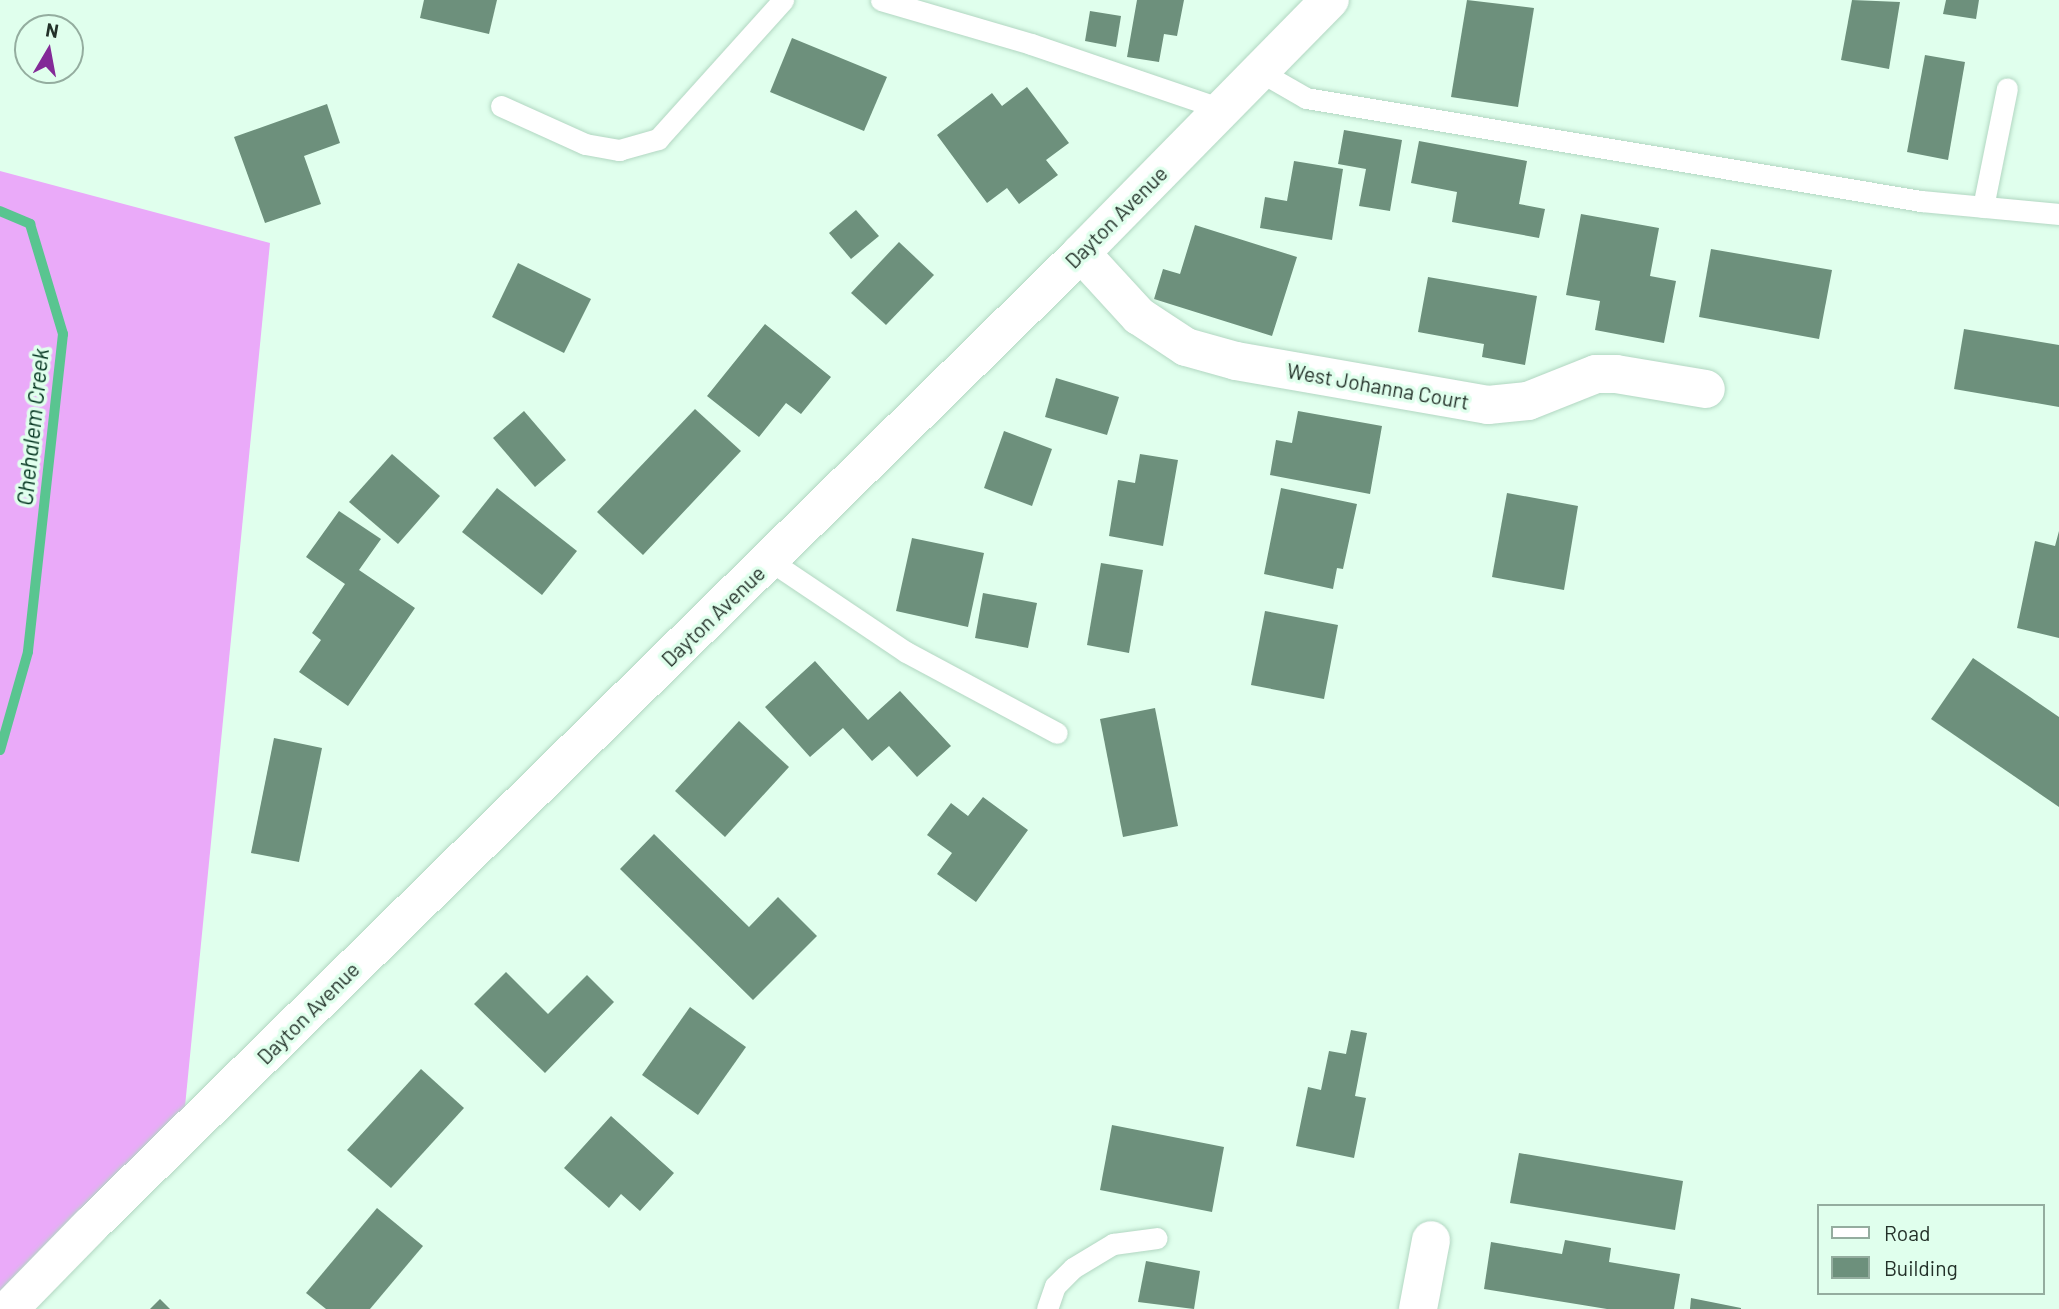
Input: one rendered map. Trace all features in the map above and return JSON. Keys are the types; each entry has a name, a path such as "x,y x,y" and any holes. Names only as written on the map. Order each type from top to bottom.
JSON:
{"street":[{"name":"Dayton Avenue","path":"9,1309 90,1226 1081,253 1330,0"},
{"name":"West Johanna Court","path":"1081,253 1139,316 1186,346 1236,361 1488,405 1528,401 1596,374 1616,374 1706,389"},
{"path":"1418,1309 1431,1240"}],"lane":[{"path":"501,106 585,144 619,150 658,139 783,0"},
{"path":"881,0 1031,44 1222,109"},
{"path":"1259,71 1306,98 1921,201 2059,214"},
{"path":"1983,207 2007,88"},
{"path":"769,560 906,652 1057,733"},
{"path":"1047,1309 1055,1286 1073,1268 1113,1244 1157,1238"}],"shaded area":[{"path":"0,171 270,243 182,1137 0,1309"}],"building":[{"path":"424,0 497,0 489,34 420,18"},
{"path":"1137,0 1184,0 1177,36 1164,34 1159,62 1127,57"},
{"path":"1467,0 1534,8 1518,107 1451,97"},
{"path":"1852,0 1900,2 1889,69 1841,60"},
{"path":"1946,0 1979,0 1976,19 1943,14"},
{"path":"1090,11 1121,16 1116,47 1085,41"},
{"path":"792,38 887,77 864,131 770,92"},
{"path":"1925,55 1965,62 1948,160 1907,152"},
{"path":"1027,87 1069,143 1046,160 1058,175 1019,204 1007,188 987,203 937,135 992,93 1002,106"},
{"path":"327,104 340,143 304,156 321,204 265,223 234,137"},
{"path":"1344,130 1402,140 1390,211 1359,206 1366,169 1338,164"},
{"path":"1419,141 1527,161 1519,204 1545,209 1539,238 1452,222 1457,192 1411,183"},
{"path":"1294,161 1343,169 1332,240 1260,228 1265,197 1287,201"},
{"path":"856,210 879,236 851,259 829,233"},
{"path":"1581,214 1659,228 1650,276 1676,281 1664,343 1595,330 1600,301 1566,295"},
{"path":"1195,225 1297,257 1272,336 1154,299 1163,269 1180,274"},
{"path":"899,242 934,275 886,325 851,293"},
{"path":"1711,249 1832,270 1819,339 1699,317"},
{"path":"518,263 591,299 564,353 492,317"},
{"path":"1428,277 1537,296 1525,365 1482,357 1484,344 1418,332"},
{"path":"765,324 831,377 801,414 786,403 759,437 707,396"},
{"path":"1964,329 2059,345 2059,407 1954,389"},
{"path":"1056,378 1119,397 1107,435 1045,417"},
{"path":"695,409 741,451 643,555 597,512"},
{"path":"524,411 566,460 535,487 493,438"},
{"path":"1298,411 1382,426 1370,494 1270,475 1276,440 1292,443"},
{"path":"1004,431 1052,449 1032,506 984,488"},
{"path":"392,454 440,496 398,544 349,502"},
{"path":"1140,454 1178,460 1163,546 1109,536 1118,480 1135,483"},
{"path":"497,488 577,551 542,595 462,532"},
{"path":"1281,488 1357,504 1343,569 1337,568 1333,589 1264,574"},
{"path":"1507,493 1578,506 1564,590 1492,577"},
{"path":"339,511 381,539 359,570 415,608 348,706 299,672 321,640 312,633 345,584 306,557"},
{"path":"2059,531 2059,638 2017,628 2035,541 2055,546"},
{"path":"912,538 984,553 968,627 896,611"},
{"path":"1101,563 1143,570 1129,653 1087,645"},
{"path":"983,593 1037,603 1028,648 975,638"},
{"path":"1265,611 1338,625 1324,699 1251,685"},
{"path":"1973,658 2059,717 2059,807 1931,719"},
{"path":"815,661 868,720 900,691 951,746 917,777 889,746 872,761 843,728 810,757 765,707"},
{"path":"1155,708 1178,826 1123,837 1100,719"},
{"path":"739,721 789,767 725,837 675,791"},
{"path":"274,738 322,748 299,862 251,853"},
{"path":"983,797 1028,830 976,902 937,874 952,853 927,835 951,803 968,816"},
{"path":"654,834 749,927 778,897 817,936 753,1000 620,869"},
{"path":"506,972 548,1014 587,975 614,1002 545,1073 474,1004"},
{"path":"690,1007 746,1047 698,1115 642,1075"},
{"path":"1351,1030 1367,1033 1355,1096 1366,1098 1354,1158 1296,1146 1308,1087 1321,1090 1329,1051 1346,1054"},
{"path":"421,1069 464,1108 391,1188 347,1150"},
{"path":"611,1116 674,1173 640,1211 621,1194 609,1208 564,1168"},
{"path":"1112,1125 1224,1147 1212,1212 1100,1190"},
{"path":"1519,1153 1683,1181 1675,1230 1510,1203"},
{"path":"377,1208 423,1246 370,1309 326,1309 306,1293"},
{"path":"1565,1240 1611,1248 1609,1262 1680,1274 1674,1309 1607,1309 1484,1289 1491,1242 1562,1254"},
{"path":"1146,1261 1200,1271 1194,1309 1138,1302"},
{"path":"1691,1298 1741,1308 1741,1309 1690,1309"},
{"path":"160,1299 170,1309 150,1309"}],"waterway":[{"name":"Chehalem Creek","path":"0,211 30,224 63,334 28,652 0,750"}]}
